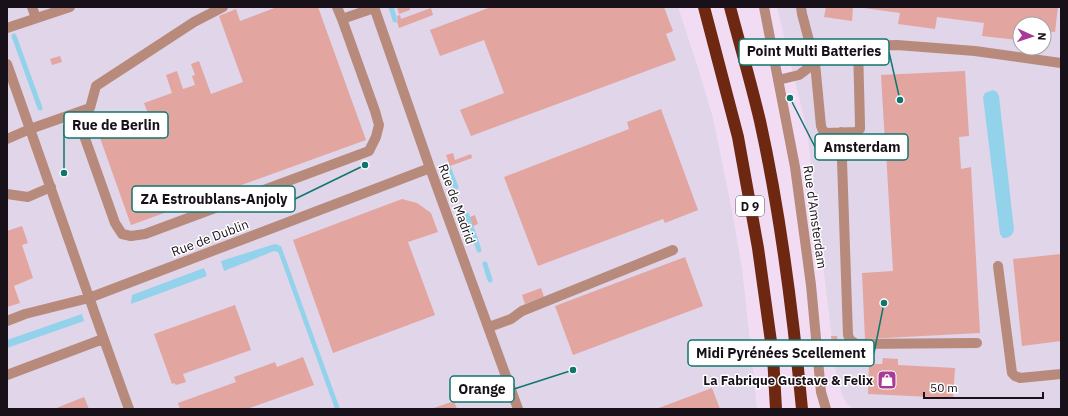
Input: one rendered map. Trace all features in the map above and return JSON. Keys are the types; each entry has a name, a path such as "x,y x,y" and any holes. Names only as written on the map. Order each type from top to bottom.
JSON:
{"highway":[{"name":"D 9","path":"704,7 738,137 758,248 773,356 776,409"},
{"name":"D 9","path":"730,7 760,121 780,223 796,342 802,409"}],"street":[{"path":"32,7 36,18"},
{"path":"7,28 70,7"},
{"path":"7,139 30,129 90,108 96,86 194,22 223,7"},
{"path":"76,113 115,223 122,234 131,236 145,234 369,151 376,137 379,125 376,111 337,7"},
{"path":"342,19 374,7"},
{"name":"Rue de Madrid","path":"374,7 430,168 518,409"},
{"name":"Rue d'Amsterdam","path":"764,7 795,167 812,285 821,392 826,409"},
{"path":"801,7 815,63 821,126 823,131 827,133 856,132 860,129 858,46"},
{"path":"778,80 799,75 828,55 843,49 858,46 897,45 975,51 1061,63"},
{"path":"7,64 51,187 88,298 129,409"},
{"path":"841,132 848,335 850,340 856,344 978,343"},
{"name":"Rue de Dublin","path":"7,321 25,314 88,298 430,168"},
{"path":"7,194 28,197 51,187"},
{"path":"489,327 511,319 522,311 673,250"},
{"path":"998,266 1012,373 1020,378 1061,374"},
{"path":"7,375 103,338"}],"shaded area":[{"path":"7,7 678,7 713,118 732,211 742,269 757,409 7,409"},
{"path":"777,7 1061,7 1061,409 853,409 846,403 837,381 807,130"}],"water":[{"path":"993,90 997,92 999,96 1014,230 1009,237 1005,238 1003,238 1000,234 983,97 985,93"},
{"path":"275,244 281,246 340,409 335,409 278,252 274,251 224,271 221,261"},
{"path":"204,268 207,276 131,304 132,295"},
{"path":"82,314 84,321 7,348 7,340"}],"building":[{"path":"277,7 318,7 366,140 131,225 99,135 149,116 144,103 172,93 166,75 177,71 183,89 195,85 192,76 195,75 191,64 199,61 211,94 243,82 219,16 236,9 240,21"},
{"path":"397,7 410,7 410,10 399,14"},
{"path":"491,7 664,7 673,31 666,34 676,60 471,136 460,110 504,93 484,40 440,56 430,30"},
{"path":"826,7 853,7 852,21 824,17"},
{"path":"1058,7 1055,32 1052,32 1052,16 1012,16 1012,39 982,36 984,23 937,17 935,29 898,24 900,13 864,8"},
{"path":"431,8 433,15 399,28 397,16 400,15 401,19"},
{"path":"60,56 62,62 52,65 50,59"},
{"path":"965,71 969,136 959,137 961,169 971,167 980,333 865,339 862,273 893,271 886,152 878,152 878,143 885,143 881,75"},
{"path":"661,109 698,210 665,223 663,219 538,266 504,177 629,129 627,122"},
{"path":"453,153 455,160 471,154 472,158 450,166 446,155"},
{"path":"402,199 417,203 431,213 438,232 408,242 435,315 333,353 293,240"},
{"path":"475,215 478,224 473,226 470,217"},
{"path":"22,226 28,243 22,245 33,278 14,286 20,303 7,307 7,231"},
{"path":"1061,254 1061,341 1022,346 1013,259"},
{"path":"685,257 703,306 573,355 555,306"},
{"path":"541,288 544,297 525,304 522,295"},
{"path":"235,305 251,350 183,374 186,382 176,385 174,383 172,384 154,334"},
{"path":"831,336 837,336 838,346 832,347"},
{"path":"303,357 314,385 247,409 180,409 178,403 236,382 234,377 275,362 277,367"},
{"path":"883,358 898,359 898,365 955,368 953,398 868,394 869,364 882,364"},
{"path":"712,388 720,409 656,409"},
{"path":"84,397 89,409 54,409"},
{"path":"454,401 457,409 431,409"}],"waterway":[{"path":"391,7 395,20"},
{"path":"14,36 40,108"},
{"path":"448,167 456,187"},
{"path":"467,215 479,250"},
{"path":"485,264 490,280"}],"place":[{"name":"Amsterdam","path":"790,98"},
{"name":"Point Multi Batteries","path":"900,100"},
{"name":"ZA Estroublans-Anjoly","path":"365,165"},
{"name":"Rue de Berlin","path":"64,173"},
{"name":"Midi Pyrénées Scellement","path":"884,303"},
{"name":"Orange","path":"573,370"},
{"name":"La Fabrique Gustave & Felix","path":"887,380"}]}
